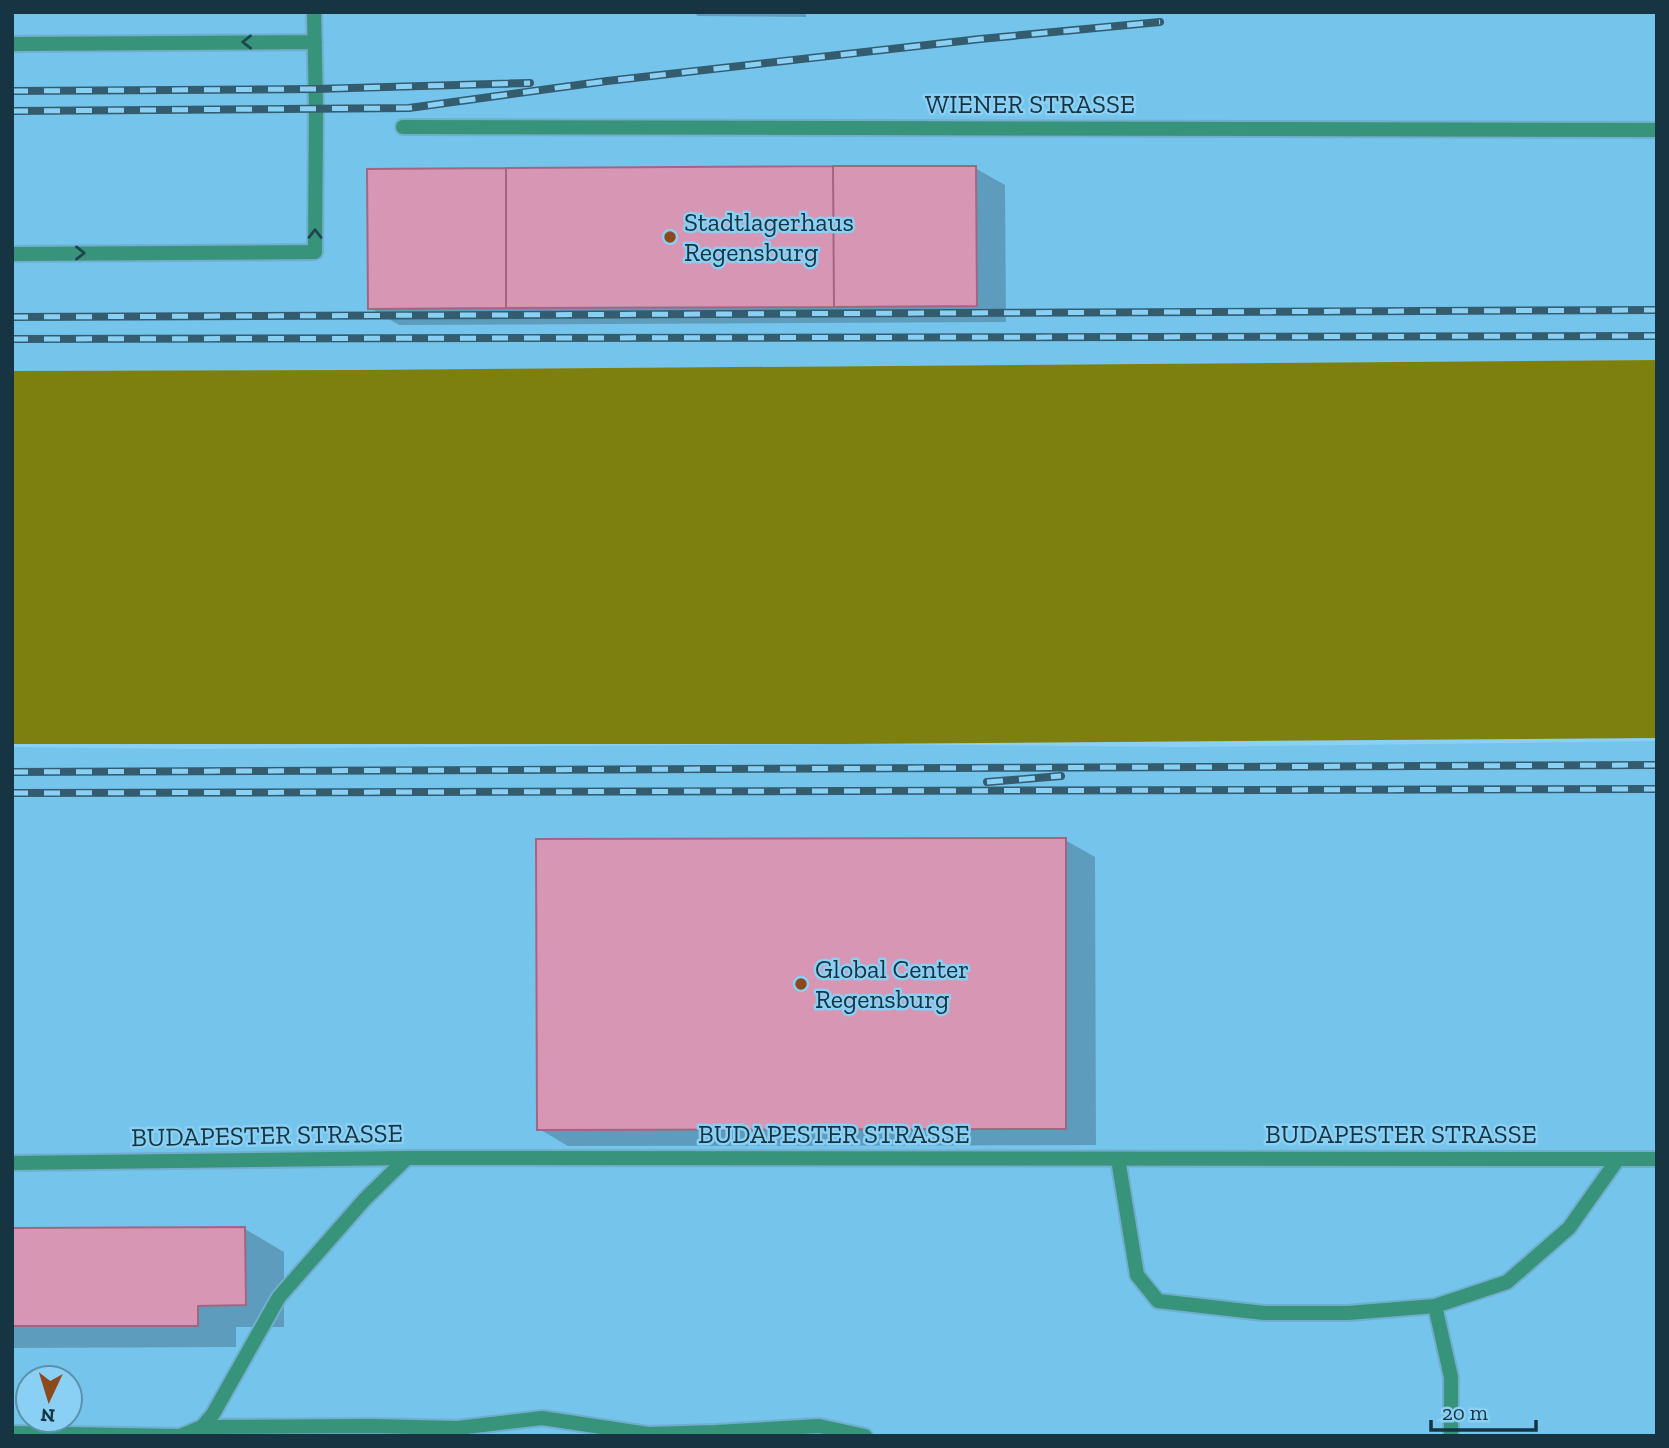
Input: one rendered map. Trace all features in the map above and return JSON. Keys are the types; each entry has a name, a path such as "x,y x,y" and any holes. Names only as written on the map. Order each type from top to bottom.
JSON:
{"street":[{"path":"12,254 315,252 314,12"},
{"path":"12,44 315,42"},
{"name":"WIENER STRASSE","path":"403,127 1657,130"},
{"path":"202,1427 213,1414 279,1297 365,1199 407,1158"},
{"name":"BUDAPESTER STRASSE","path":"12,1163 407,1158 1657,1159"},
{"path":"1118,1158 1137,1275 1158,1301 1264,1312 1348,1312 1435,1306 1507,1282 1569,1228 1618,1158"},
{"path":"1435,1306 1451,1377 1451,1436"},
{"path":"12,1433 178,1436 202,1427 458,1428 542,1418 648,1434 819,1426 865,1436"}],"shaded area":[{"path":"12,12 1657,12 1657,360 12,371"},
{"path":"1657,360 1657,738 843,744 12,744 12,371"},
{"path":"1657,741 1657,1436 12,1436 12,747 196,749 843,744 1186,747"}],"building":[{"path":"833,166 976,166 977,306 834,307"},
{"name":"Stadtlagerhaus Regensburg","path":"833,166 834,307 506,308 506,168"},
{"path":"506,168 506,308 368,309 367,169"},
{"name":"Global Center Regensburg","path":"1066,838 1066,1129 537,1130 536,839"},
{"path":"245,1227 246,1305 198,1306 198,1326 12,1326 12,1228"}],"railway":[{"path":"12,111 409,108 607,81 980,39 1160,22"},
{"path":"12,91 316,89 530,83"},
{"path":"12,317 1657,310"},
{"path":"12,339 1657,336"},
{"path":"12,772 1657,765"},
{"path":"987,782 1061,776"},
{"path":"12,793 1657,789"}],"place":[{"name":"Stadtlagerhaus Regensburg","path":"670,237"},
{"name":"Global Center Regensburg","path":"801,984"}]}
